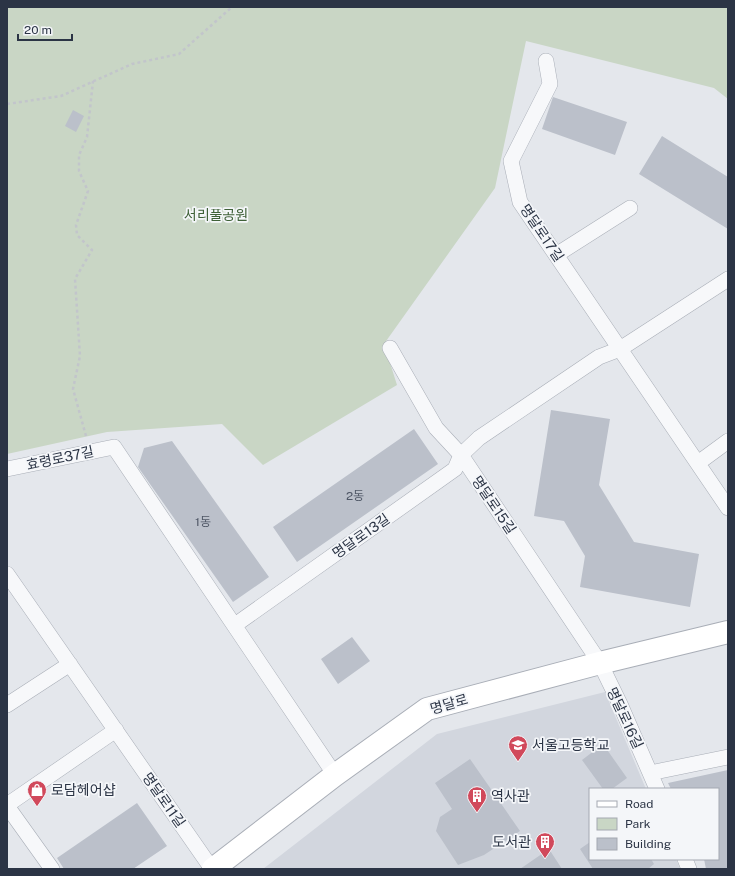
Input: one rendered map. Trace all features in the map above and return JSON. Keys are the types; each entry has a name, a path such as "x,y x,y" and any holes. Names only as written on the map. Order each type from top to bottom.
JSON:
{"main road":[{"name":"명달로","path":"213,869 335,774 426,709 600,663 728,632"}],"street":[{"name":"명달로17길","path":"546,61 550,84 511,161 520,202 728,508"},
{"path":"556,255 630,208"},
{"path":"620,349 728,279"},
{"name":"명달로15길","path":"390,348 436,428 461,455 600,663"},
{"name":"명달로13길","path":"234,625 455,469 461,455 479,438 599,357 620,349"},
{"path":"698,463 728,441"},
{"name":"효령로37길","path":"7,469 114,447 234,625"},
{"name":"명달로11길","path":"7,574 12,591 70,664 213,869"},
{"path":"234,625 335,774"},
{"name":"명달로16길","path":"600,663 620,704 657,788"},
{"path":"7,705 70,664"},
{"path":"52,869 7,806 116,730"},
{"path":"650,773 728,756"}],"path":[{"path":"7,104 61,96 132,64 179,54 232,7"},
{"path":"91,452 73,389 80,356 75,279 92,250 77,235 76,224 88,191 79,171 79,155 87,137 93,81"}],"shaded area":[{"name":"서울고등학교","path":"605,692 646,788 589,788 589,860 676,860 680,869 263,869 437,734"}],"green space":[{"name":"서리풀공원","path":"7,7 728,7 728,99 714,88 526,41 495,188 384,344 397,385 263,465 222,424 107,432 7,454"}],"building":[{"path":"553,97 627,122 615,155 542,129"},
{"path":"73,110 84,116 76,132 65,126"},
{"path":"662,136 728,177 728,229 639,174"},
{"path":"551,410 610,419 599,485 634,542 699,554 690,607 580,587 585,556 564,521 534,516"},
{"path":"414,429 438,464 297,562 273,527"},
{"path":"172,441 269,577 233,602 138,467 144,448"},
{"path":"352,637 370,661 338,684 321,659"},
{"path":"603,744 627,778 613,788 602,788 582,760"},
{"name":"역사관","path":"470,759 520,831 484,855 458,865 436,831 440,817 452,809 435,783"},
{"path":"728,770 728,869 706,869 704,860 719,860 719,788 670,788 668,783"},
{"path":"137,803 167,846 133,869 64,869 57,858"},
{"path":"589,843 589,860 652,860 654,864 648,869 593,869 580,849"},
{"name":"도서관","path":"549,849 562,869 520,869"}],"place":[{"name":"서울고등학교","path":"518,762"},
{"name":"로담헤어샵","path":"37,807"},
{"name":"역사관","path":"477,813"},
{"name":"도서관","path":"545,859"}]}
